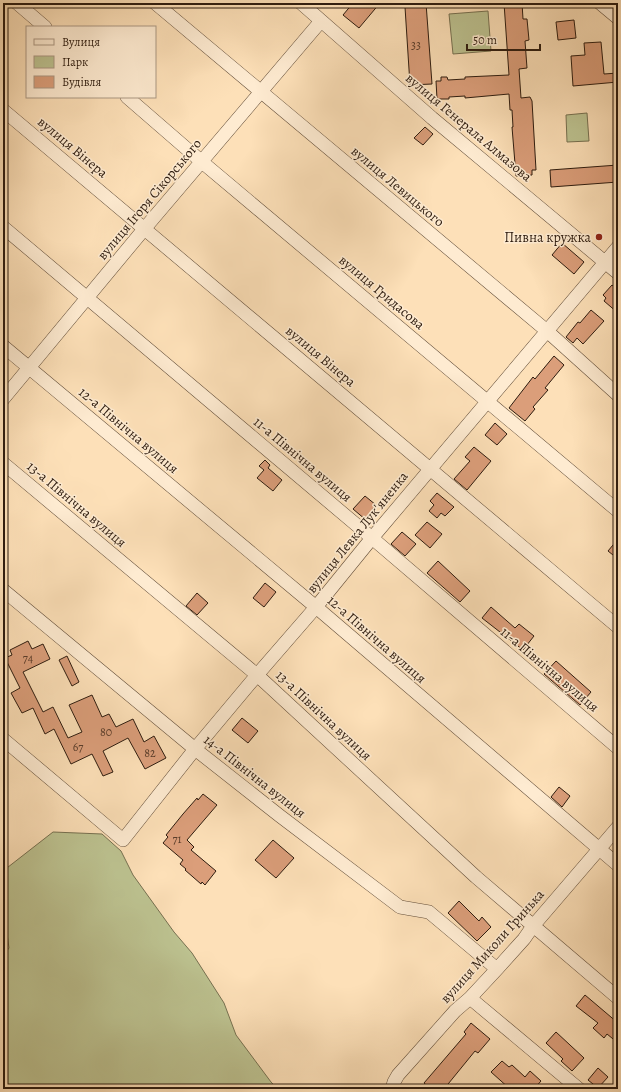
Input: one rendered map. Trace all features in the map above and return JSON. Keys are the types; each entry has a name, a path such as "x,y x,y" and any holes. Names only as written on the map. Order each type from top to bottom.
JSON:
{"street":[{"path":"17,3 44,26"},
{"name":"вулиця Левицького","path":"155,3 547,331 618,395"},
{"name":"вулиця Генерала Алмазова","path":"300,3 432,118 618,273"},
{"path":"600,3 618,18"},
{"name":"вулиця Ігоря Сікорського","path":"3,399 321,20"},
{"name":"вулиця Гридасова","path":"128,98 202,162 618,511"},
{"name":"вулиця Вінера","path":"3,110 618,627"},
{"name":"11-а Північна вулиця","path":"3,227 372,538 618,748"},
{"name":"вулиця Левка Лук'яненка","path":"3,739 123,840 195,749 618,247"},
{"name":"12-а Північна вулиця","path":"3,346 316,607 618,866"},
{"name":"13-а Північна вулиця","path":"3,463 257,675 476,877 618,998"},
{"name":"14-а Північна вулиця","path":"3,590 195,749 280,816 400,906 430,912 497,969"},
{"name":"вулиця Миколи Гринька","path":"392,1089 398,1075 455,1011 470,998 524,939 533,926 618,827"},
{"path":"470,998 578,1089"}],"green space":[{"path":"488,11 491,51 453,54 449,14"},
{"path":"587,113 589,141 567,142 566,115"},
{"path":"53,832 102,834 121,851 133,875 174,932 192,953 224,1003 236,1035 271,1082 278,1089 3,1089 3,956 9,948 3,913 3,871"}],"building":[{"path":"353,3 380,3 359,28 343,15"},
{"path":"416,3 426,3 432,84 410,85 405,7 416,7"},
{"path":"504,3 522,3 523,19 527,19 529,40 525,41 527,68 519,69 521,98 530,97 532,101 536,170 532,170 532,175 516,176 512,110 510,110 509,94 437,99 436,81 441,81 441,77 447,77 448,80 465,79 465,77 509,75"},
{"path":"574,20 576,38 558,40 556,22"},
{"path":"601,42 604,74 618,73 618,82 573,86 571,56 585,55 584,43"},
{"path":"425,127 433,134 423,145 414,138"},
{"path":"618,165 618,182 551,187 550,170"},
{"path":"562,243 584,262 574,274 552,255"},
{"path":"612,285 618,290 618,313 604,301 606,298 603,295"},
{"path":"591,310 604,321 583,344 577,338 573,343 566,337 578,322 580,323"},
{"path":"554,356 564,365 545,388 548,390 533,407 535,409 525,421 509,408 533,377 535,379"},
{"path":"495,423 507,434 497,445 485,435"},
{"path":"474,447 491,461 467,490 454,479 470,461 465,457"},
{"path":"265,460 270,465 268,468 282,480 273,491 257,478 264,470 259,466"},
{"path":"437,493 454,507 445,516 441,513 437,518 429,511 434,505 430,501"},
{"path":"365,496 376,505 372,510 373,512 366,520 353,509"},
{"path":"427,522 442,534 430,548 415,535"},
{"path":"402,532 416,544 405,556 391,544"},
{"path":"618,539 618,559 608,551"},
{"path":"438,561 470,591 460,602 427,573"},
{"path":"265,583 276,592 264,607 253,598"},
{"path":"197,593 208,603 197,615 186,606"},
{"path":"491,607 515,628 519,624 534,636 523,650 482,618"},
{"path":"28,641 32,649 43,644 50,659 23,672 43,712 53,707 68,738 82,732 69,705 92,695 102,717 109,714 116,727 133,719 144,742 154,736 166,758 145,769 128,738 103,751 113,772 103,776 92,754 71,764 54,729 45,734 33,708 22,713 11,693 20,688 5,658 12,655 10,650"},
{"path":"67,656 79,682 72,686 59,660"},
{"path":"556,661 591,692 580,705 544,674"},
{"path":"242,718 258,731 248,743 232,730"},
{"path":"559,787 570,796 562,807 551,797"},
{"path":"203,794 217,805 187,840 194,847 191,850 216,871 205,885 202,882 201,884 185,870 186,869 180,864 183,860 163,843 168,837 166,835 183,814 197,798 198,800"},
{"path":"273,840 294,858 276,878 255,860"},
{"path":"459,901 479,921 482,917 491,927 477,941 448,913"},
{"path":"585,995 618,1023 618,1043 607,1034 604,1038 593,1028 598,1023 576,1006"},
{"path":"471,1023 490,1039 478,1053 475,1051 444,1089 431,1089 424,1083 466,1034 464,1032"},
{"path":"556,1032 584,1058 572,1071 561,1061 563,1059 546,1043"},
{"path":"502,1061 509,1067 512,1065 525,1077 530,1071 541,1081 534,1089 510,1089 491,1072"},
{"path":"598,1068 608,1077 598,1088 588,1080"}],"place":[{"name":"Пивна кружка","path":"599,237"}]}
